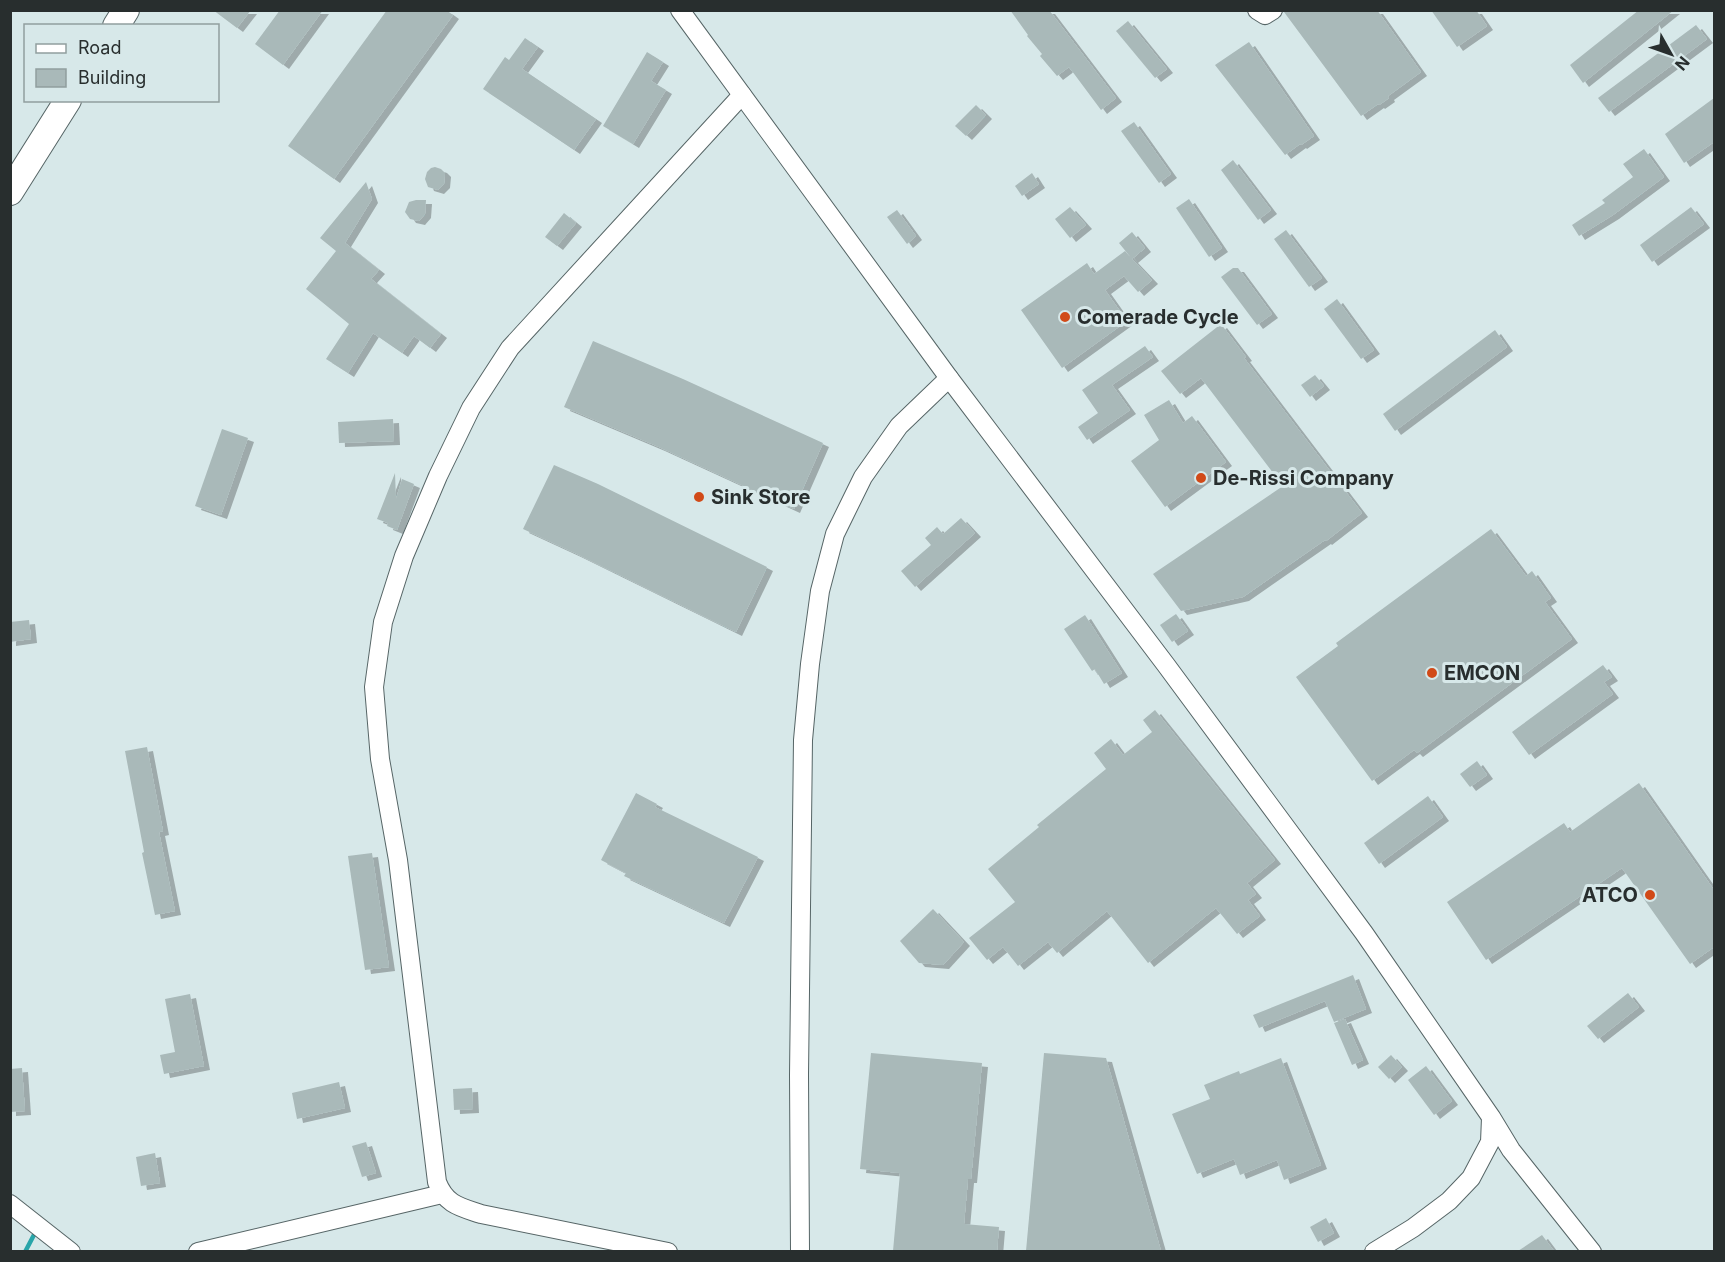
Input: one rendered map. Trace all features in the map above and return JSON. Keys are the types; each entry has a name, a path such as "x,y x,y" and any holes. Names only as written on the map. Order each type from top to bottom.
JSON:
{"street":[{"path":"117,24 126,10"},
{"path":"680,10 949,378 1364,933 1491,1117 1511,1150 1592,1251"},
{"path":"1257,10 1265,15 1273,10"},
{"path":"668,1251 481,1214 453,1204 442,1194 437,1182 398,860 380,759 374,687 383,622 404,556 438,476 471,408 510,348 742,95"},
{"path":"10,192 67,102"},
{"path":"800,1251 803,740 819,591 835,534 863,477 899,426 949,378"},
{"path":"1374,1251 1413,1228 1449,1201 1471,1178 1490,1142 1491,1117"},
{"path":"198,1251 442,1194"},
{"path":"10,1204 71,1251"}],"building":[{"path":"213,10 251,10 237,28"},
{"path":"280,10 323,10 283,65 255,44"},
{"path":"387,10 446,10 453,15 334,179 288,146"},
{"path":"1010,10 1049,10 1116,98 1101,110 1069,67 1057,76 1040,56 1042,54"},
{"path":"1284,10 1377,10 1421,72 1388,96 1389,98 1361,116"},
{"path":"1431,10 1476,10 1487,26 1457,47"},
{"path":"1639,10 1674,10 1583,83 1570,65"},
{"path":"1128,21 1167,69 1155,78 1116,31"},
{"path":"1696,25 1707,39 1609,112 1598,98"},
{"path":"525,38 538,47 522,69 596,119 574,150 483,89 505,57 509,60"},
{"path":"1249,42 1314,136 1285,155 1215,65"},
{"path":"647,52 663,62 651,81 666,90 633,144 603,126"},
{"path":"1714,98 1714,142 1684,163 1665,134"},
{"path":"976,105 986,115 966,136 955,126"},
{"path":"1134,122 1171,174 1159,183 1121,131"},
{"path":"1644,149 1664,177 1613,215 1579,236 1572,225 1605,203 1602,200 1633,177 1623,164"},
{"path":"1233,160 1271,210 1258,220 1221,170"},
{"path":"435,167 445,173 444,184 438,190 428,187 425,179 427,172"},
{"path":"1032,173 1039,184 1022,196 1015,186"},
{"path":"366,182 372,199 345,243 379,270 371,279 441,334 430,348 414,336 402,353 373,333 348,373 326,359 349,324 306,289 336,251 320,238"},
{"path":"1189,199 1222,248 1209,257 1176,208"},
{"path":"426,200 425,214 419,221 410,219 405,212 409,202"},
{"path":"1070,207 1086,225 1070,238 1055,219"},
{"path":"1691,207 1704,224 1652,262 1640,245"},
{"path":"897,210 916,236 907,244 887,217"},
{"path":"564,213 576,223 557,246 545,237"},
{"path":"1286,230 1322,278 1309,287 1274,239"},
{"path":"1132,232 1145,248 1132,259 1119,243"},
{"path":"1125,251 1152,280 1138,292 1124,276 1105,290 1127,321 1062,368 1021,310 1087,263 1094,274"},
{"path":"1233,268 1238,268 1272,314 1257,325 1221,277"},
{"path":"1337,299 1374,350 1361,359 1324,309"},
{"path":"1221,324 1246,357 1244,358 1362,513 1326,541 1243,597 1181,611 1153,574 1283,486 1201,378 1180,394 1161,371"},
{"path":"1495,330 1507,347 1395,431 1383,414"},
{"path":"593,341 823,443 794,509 659,447 564,407"},
{"path":"1145,346 1153,357 1112,385 1130,410 1087,440 1078,427 1098,413 1082,390"},
{"path":"1315,375 1324,386 1310,397 1301,385"},
{"path":"1169,400 1183,423 1192,416 1226,462 1165,507 1131,461 1159,440 1144,415"},
{"path":"393,419 394,441 339,443 338,422"},
{"path":"222,429 248,438 221,515 195,506"},
{"path":"554,465 598,484 767,567 736,632 523,529"},
{"path":"395,473 396,499 402,479 414,484 397,530 377,519"},
{"path":"961,518 975,533 915,587 901,571 931,545 925,538 937,527 943,534"},
{"path":"1491,529 1526,576 1532,571 1551,598 1545,602 1572,639 1417,753 1414,750 1372,781 1296,677 1338,646 1336,643"},
{"path":"1176,614 1188,631 1172,642 1160,625"},
{"path":"1085,615 1122,673 1104,684 1095,669 1092,671 1064,629"},
{"path":"29,620 31,639 10,642 10,622"},
{"path":"1603,665 1612,677 1604,682 1613,694 1529,755 1512,732"},
{"path":"1155,710 1275,860 1247,883 1256,894 1248,900 1260,916 1237,934 1216,908 1148,963 1107,911 1057,953 1048,942 1018,966 1003,947 987,960 969,938 1015,902 988,869 1039,827 1037,825 1106,769 1094,753 1111,739 1123,755 1152,732 1143,720"},
{"path":"147,747 163,831 159,832 175,911 155,915 125,751"},
{"path":"1477,761 1487,775 1470,787 1460,774"},
{"path":"1639,783 1714,890 1714,947 1690,964 1622,868 1486,960 1447,902 1564,823 1570,832"},
{"path":"636,793 657,804 655,807 758,857 724,923 624,876 626,873 601,860"},
{"path":"1428,796 1443,817 1379,864 1364,843"},
{"path":"372,853 389,967 365,970 348,856"},
{"path":"933,909 964,942 943,965 919,963 900,941"},
{"path":"1353,975 1366,1009 1334,1022 1325,1001 1259,1028 1253,1015"},
{"path":"1628,993 1639,1007 1598,1039 1587,1026"},
{"path":"190,994 204,1066 164,1074 160,1055 175,1052 165,999"},
{"path":"1345,1019 1363,1060 1352,1065 1334,1023"},
{"path":"871,1053 982,1063 971,1179 968,1179 964,1224 999,1227 997,1251 893,1251 900,1173 860,1169"},
{"path":"1044,1053 1106,1058 1161,1251 1026,1251"},
{"path":"1391,1055 1402,1067 1389,1079 1378,1067"},
{"path":"1281,1058 1321,1165 1284,1180 1277,1160 1240,1175 1234,1159 1197,1174 1172,1114 1210,1099 1204,1085"},
{"path":"1426,1066 1452,1101 1434,1115 1408,1080"},
{"path":"22,1068 25,1111 10,1112 10,1069"},
{"path":"339,1082 345,1108 297,1119 292,1093"},
{"path":"472,1088 473,1109 454,1110 453,1089"},
{"path":"366,1142 376,1173 362,1177 352,1146"},
{"path":"155,1153 160,1183 141,1186 136,1157"},
{"path":"1326,1218 1334,1233 1318,1242 1310,1227"},
{"path":"1542,1235 1554,1251 1518,1251"}],"waterway":[{"path":"25,1252 36,1231"}],"place":[{"name":"Comerade Cycle","path":"1065,317"},
{"name":"De-Rissi Company","path":"1201,478"},
{"name":"Sink Store","path":"699,497"},
{"name":"EMCON","path":"1432,673"},
{"name":"ATCO","path":"1650,895"}]}
